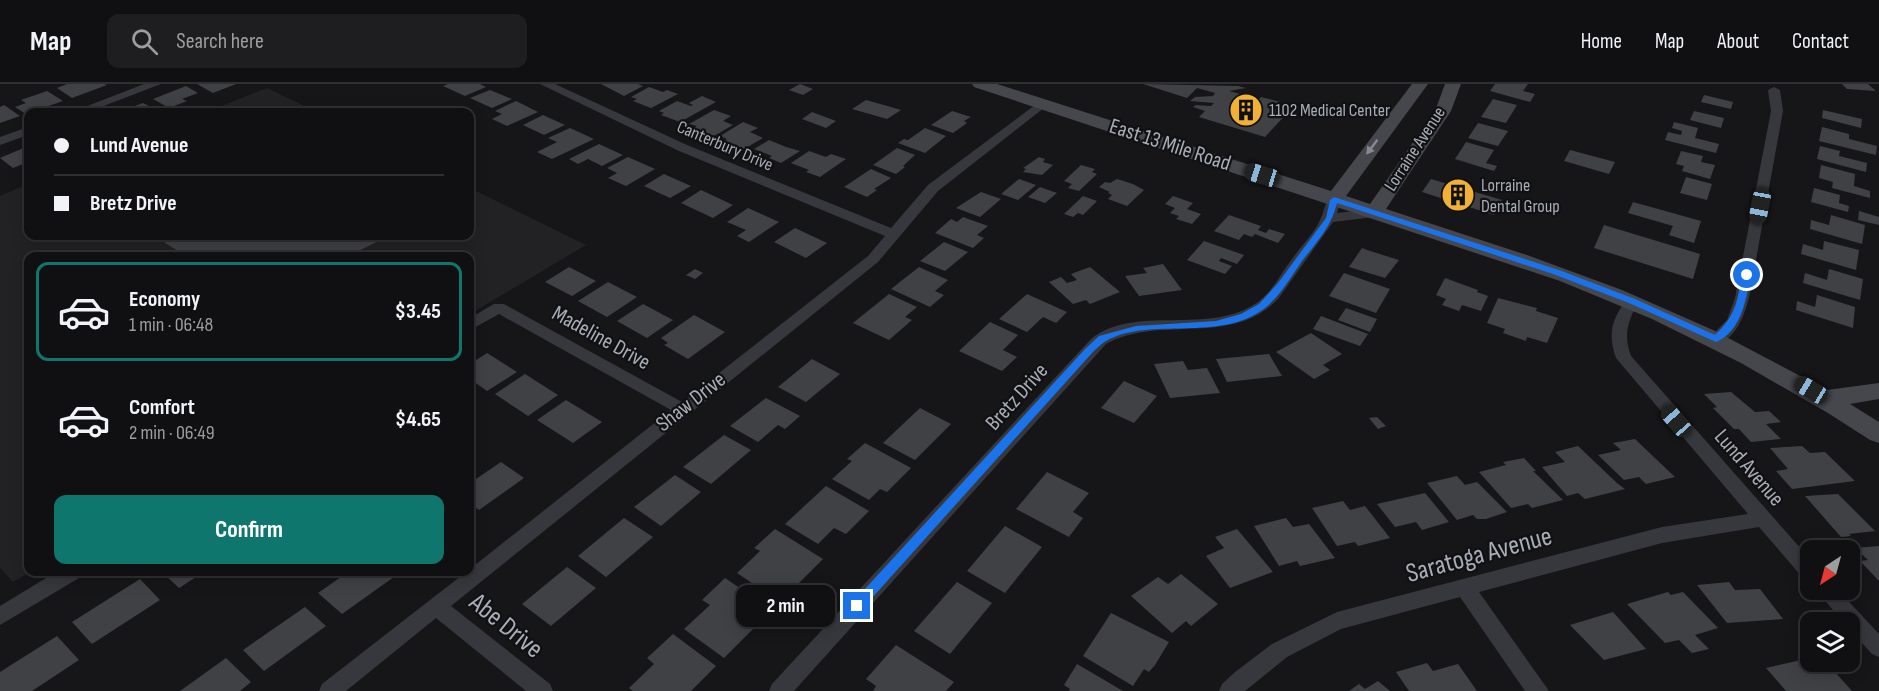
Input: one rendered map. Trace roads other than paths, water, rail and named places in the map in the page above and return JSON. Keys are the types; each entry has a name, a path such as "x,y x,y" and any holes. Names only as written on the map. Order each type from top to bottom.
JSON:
{"main road":[{"name":"East 13 Mile Road","path":"980,84 1043,104 1332,209 1374,213 1538,266 1632,301 1716,339 1824,399 1879,434"},
{"name":"Lorraine Avenue","path":"1332,209 1420,84"},
{"name":"Lorraine Avenue","path":"1374,213 1436,121 1446,104 1453,84"},
{"path":"1400,111 1417,118 1436,121"},
{"path":"1824,399 1879,391"}],"street":[{"path":"89,108 155,84"},
{"name":"Canterbury Drive","path":"546,84 683,148 893,234"},
{"path":"1716,339 1734,322 1742,298 1777,111 1774,90"},
{"name":"Shaw Drive","path":"474,576 873,258 933,188 1043,104"},
{"path":"0,141 24,132"},
{"name":"Bretz Drive","path":"780,691 1095,345 1116,333 1136,329 1216,324 1244,316 1262,306 1272,296 1332,209"},
{"name":"Lund Avenue","path":"1632,301 1620,319 1618,334 1624,358 1800,562"},
{"name":"Madeline Drive","path":"474,323 499,307 682,409"},
{"name":"Saratoga Avenue","path":"1230,691 1259,663 1303,636 1337,621 1662,535 1762,519"},
{"path":"0,616 65,576"},
{"name":"Shaw Drive","path":"330,691 473,576"},
{"path":"1465,588 1538,691"},
{"path":"1835,600 1879,648"},
{"name":"Abe Drive","path":"436,606 542,691"}],"place":[{"name":"1102 Medical Center","path":"1246,110"},
{"name":"Lorraine Dental Group","path":"1458,195"}]}
